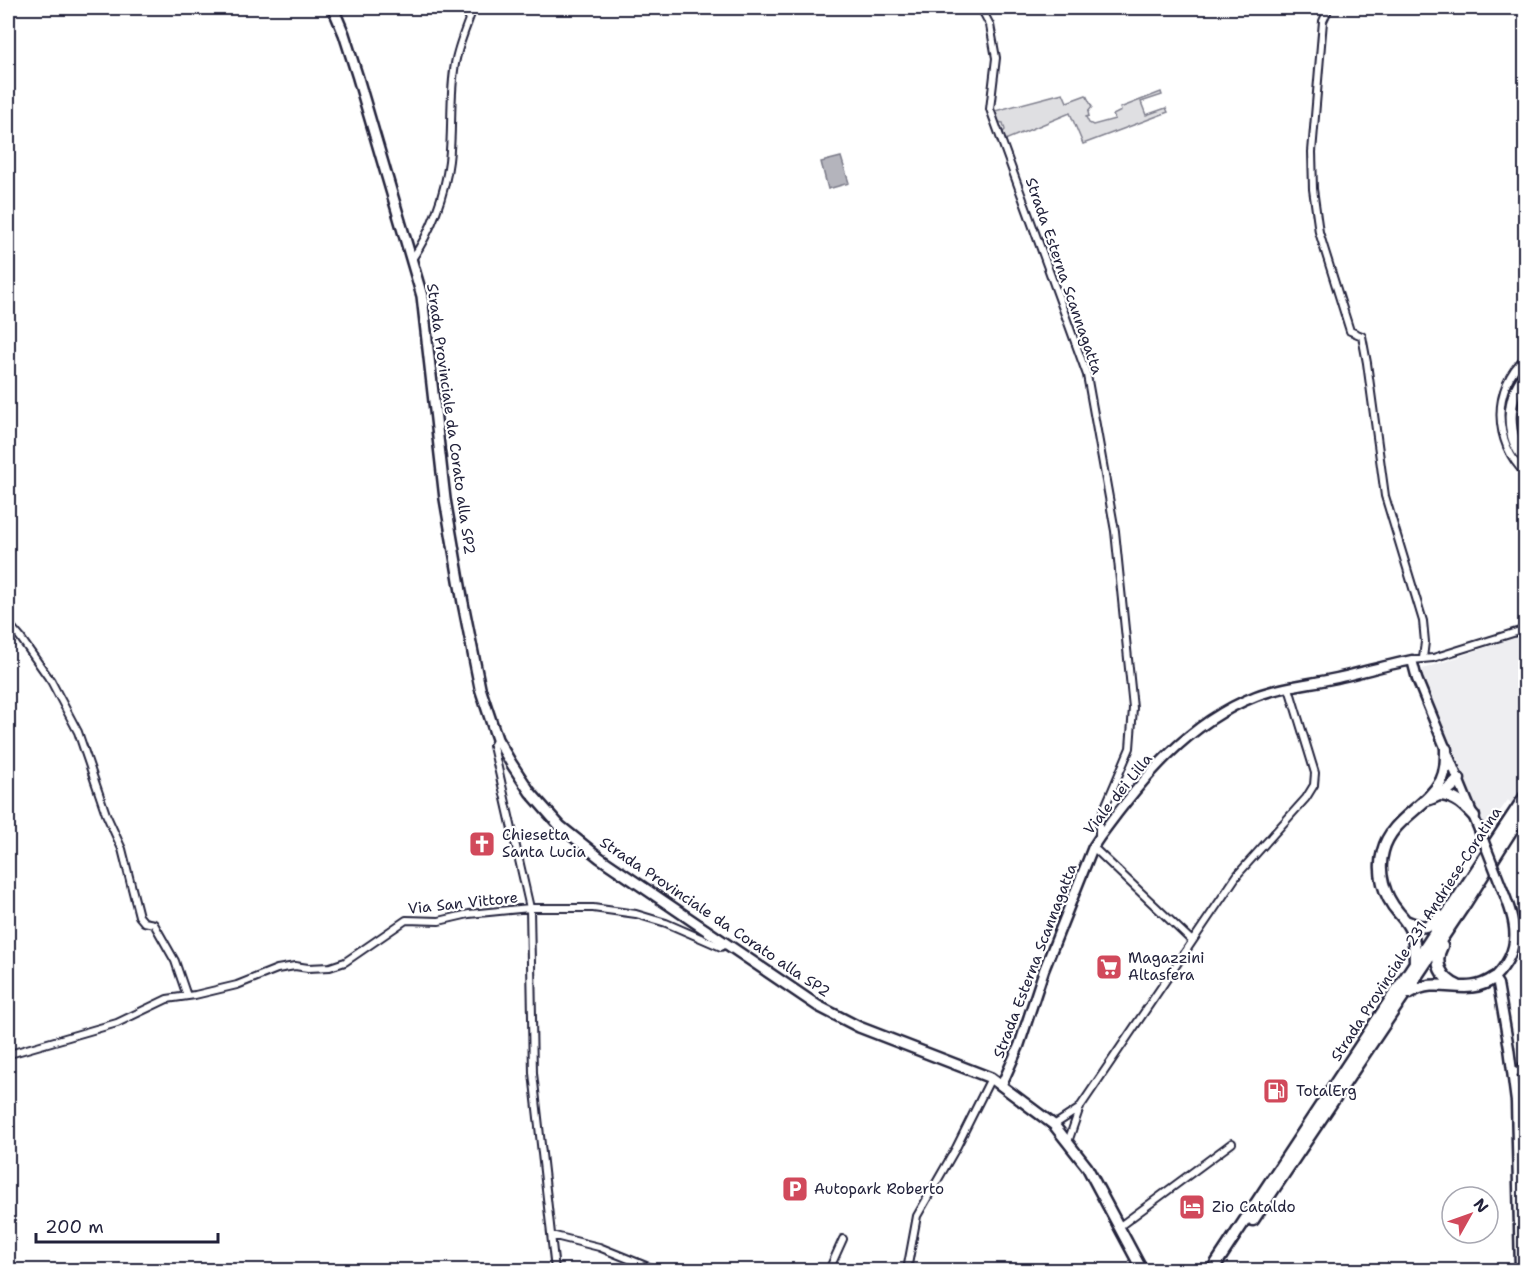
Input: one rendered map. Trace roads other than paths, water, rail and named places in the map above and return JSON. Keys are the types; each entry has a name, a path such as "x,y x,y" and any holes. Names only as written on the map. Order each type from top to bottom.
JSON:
{"highway":[{"path":"1526,374 1517,386 1513,398 1510,422 1512,434 1526,460"},
{"path":"1415,963 1414,941 1406,921 1397,911 1385,889 1381,868 1382,852 1388,837 1398,824 1424,801 1441,781 1446,766 1446,749"},
{"path":"1441,781 1459,779"},
{"path":"1424,801 1442,795 1459,779"},
{"path":"1442,795 1452,796 1474,816"},
{"name":"Strada Provinciale 231 Andriese-Coratina","path":"1220,1270 1404,996 1526,795"},
{"name":"Strada Provinciale 231 Andriese-Coratina","path":"1212,1270 1415,963 1460,904 1526,808"},
{"path":"1509,833 1526,823"},
{"path":"1406,921 1427,927 1435,922 1449,906 1460,904 1465,910 1438,956 1440,971 1451,983 1458,986"},
{"path":"1404,996 1427,985 1474,988 1494,978"}],"main road":[{"name":"Strada Provinciale da Corato alla SP2","path":"333,8 358,78 422,296 445,499 480,688 497,739 530,792 560,826 600,858 828,1011 859,1027 1002,1084 1054,1125 1087,1167 1142,1270"}],"street":[{"path":"412,259 436,212 446,180 455,63 473,8"},
{"name":"Strada Esterna Scannagatta","path":"981,8 990,25 996,58 990,109 1087,375 1115,531 1133,708 1130,747 1099,821 1099,838"},
{"path":"1329,8 1323,21 1312,152 1319,232 1350,331 1362,336 1385,496 1423,621 1425,642 1423,658"},
{"path":"1526,357 1518,364 1508,380 1500,406 1500,425 1505,445 1518,467 1526,474"},
{"path":"8,623 51,681 78,732 106,814 123,849 139,916 144,922 154,924 175,961 187,996"},
{"path":"1520,1270 1522,1240 1521,1102 1513,1073 1498,984 1494,978 1504,968 1511,955 1516,929 1513,915 1474,816 1416,679 1412,660 1433,658 1526,629"},
{"name":"Viale dei Lilla","path":"1093,848 1145,778 1170,752 1220,715 1256,696 1412,660"},
{"path":"1068,1142 1080,1107 1238,874 1289,818 1314,785 1315,773 1289,688"},
{"path":"497,739 493,746 530,908 532,1073 555,1270"},
{"path":"1093,848 1192,941"},
{"name":"Strada Esterna Scannagatta","path":"1002,1084 1018,1046 1044,969 1093,848"},
{"name":"Via San Vittore","path":"8,1053 117,1023 166,999 237,985 277,969 295,966 308,968 330,966 345,962 406,920 439,921 469,914 530,908 593,908 636,914 666,923 721,947 726,944"},
{"path":"1513,1073 1519,1071 1526,1060"},
{"path":"907,1270 917,1216 956,1148 991,1078"},
{"path":"1054,1125 1080,1107"},
{"path":"1120,1226 1232,1143"},
{"path":"551,1235 600,1247 656,1270"},
{"path":"829,1270 843,1239"}],"place":[{"name":"Chiesetta Santa Lucia","path":"482,844"},
{"name":"Magazzini Altasfera","path":"1109,967"},
{"name":"TotalErg","path":"1276,1091"},
{"name":"Autopark Roberto","path":"795,1189"},
{"name":"Zio Cataldo","path":"1192,1207"}]}
